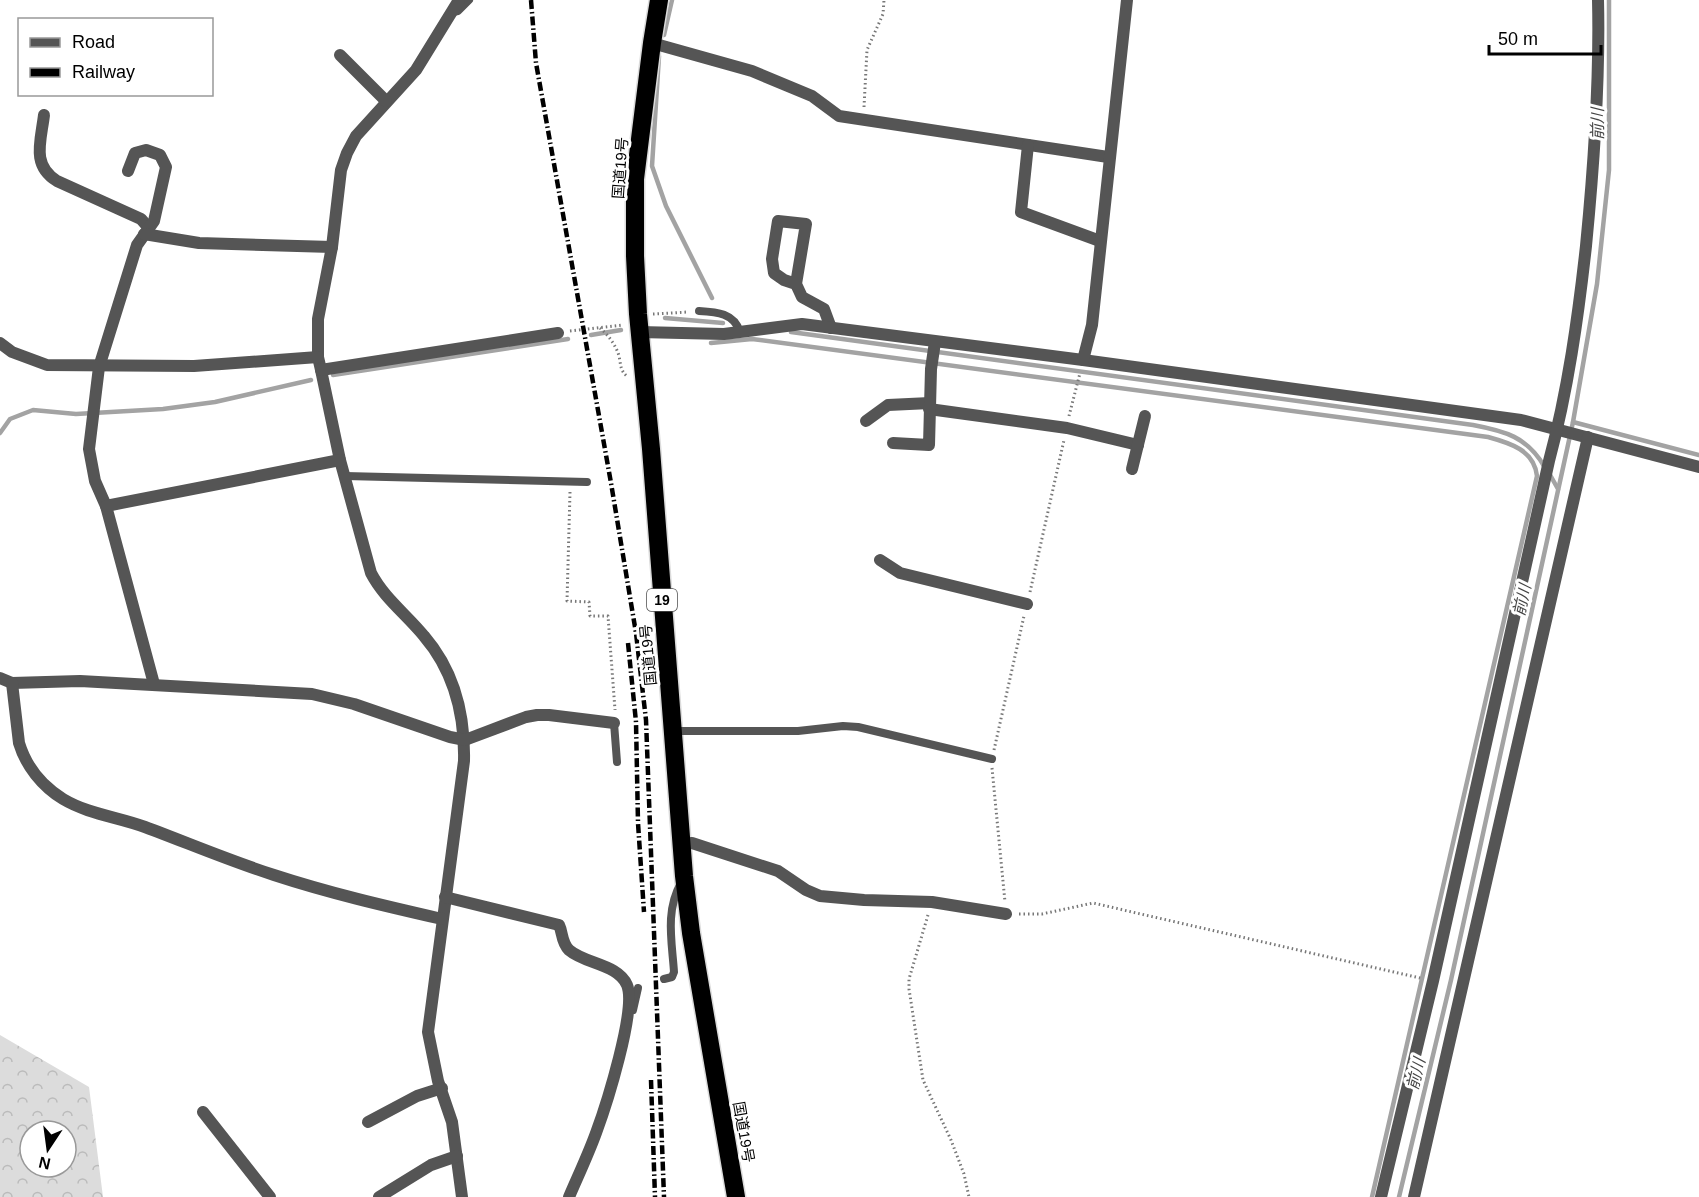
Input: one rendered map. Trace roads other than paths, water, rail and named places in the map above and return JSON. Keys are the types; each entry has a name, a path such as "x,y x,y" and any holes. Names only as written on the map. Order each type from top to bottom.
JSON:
{"highway":[{"name":"国道19号","path":"659,0 635,178 632,328 651,449 684,876 691,933 736,1197"}],"street":[{"path":"459,0 416,70 356,136 347,153 341,170 332,247 318,319 319,364 340,460 371,573 377,585 425,636 438,656 460,704 465,740 464,761 428,1032 438,1081 452,1122 462,1197"},
{"path":"1083,360 1092,325 1108,157 1118,91 1127,0"},
{"path":"1382,1197 1433,981 1549,461 1561,429 1592,187 1598,84 1598,0"},
{"path":"652,43 752,71 812,96 839,116 1108,157"},
{"path":"340,55 386,101"},
{"path":"44,115 40,164 46,174 141,219 146,230"},
{"path":"1028,145 1021,212 1100,241"},
{"path":"128,171 135,153 139,151 154,152 160,155 166,167 154,221 146,230 133,258 99,367 89,448 95,481 106,506 154,684"},
{"path":"796,284 774,273 772,259 778,221 806,224 796,284 802,297 824,309 831,328"},
{"path":"146,230 199,243 332,247"},
{"path":"632,328 715,334 802,324 1083,360 1521,420 1699,467"},
{"path":"0,344 12,352 47,365 99,367 319,364 545,330 558,333"},
{"path":"893,443 929,445 931,369 935,342"},
{"path":"866,421 888,405 929,406 1067,428 1138,445"},
{"path":"1132,469 1145,416"},
{"path":"1414,1197 1584,436"},
{"path":"106,506 340,460"},
{"path":"880,560 900,573 1027,604"},
{"path":"442,919 272,875 132,822 91,812 65,800 38,778 22,752 6,681 154,684 312,694 354,704 465,740 537,715 614,723"},
{"path":"682,844 692,843 778,871 806,890 820,896 932,902 1006,914"},
{"path":"445,897 559,925 568,949 578,956 619,974 628,986 625,1031 596,1134 569,1197"},
{"path":"368,1122 417,1096 442,1088"},
{"path":"203,1112 270,1197"},
{"path":"379,1197 431,1165 457,1156"}],"lane":[{"path":"452,13 458,11 469,0"},
{"path":"699,311 727,315 734,320 740,332"},
{"path":"345,476 587,483"},
{"path":"614,723 617,762"},
{"path":"672,731 798,731 843,726 858,727 992,759"},
{"path":"664,979 672,977 674,972 671,911 674,896 684,876"},
{"path":"625,1031 631,1025 638,988"}],"waterway":[{"path":"664,35 672,0"},
{"name":"前川","path":"1399,1197 1451,980 1573,422 1597,284 1609,170 1609,0"},
{"path":"659,56 652,166 666,206 712,298"},
{"path":"665,318 723,323"},
{"path":"591,335 621,330"},
{"path":"791,332 1473,425 1505,433 1523,442 1544,466"},
{"path":"333,375 568,339"},
{"path":"711,343 752,339 1488,437 1520,449 1531,460 1537,476 1372,1197"},
{"path":"0,433 10,419 33,410 76,414 163,409 215,402 311,380"},
{"path":"1573,422 1699,455"},
{"path":"1549,473 1558,489"}],"railway":[{"path":"531,0 536,63 611,483 636,633 646,720 664,1197"},
{"path":"628,643 636,722 638,823 644,912"},
{"path":"651,1080 655,1197"}]}
